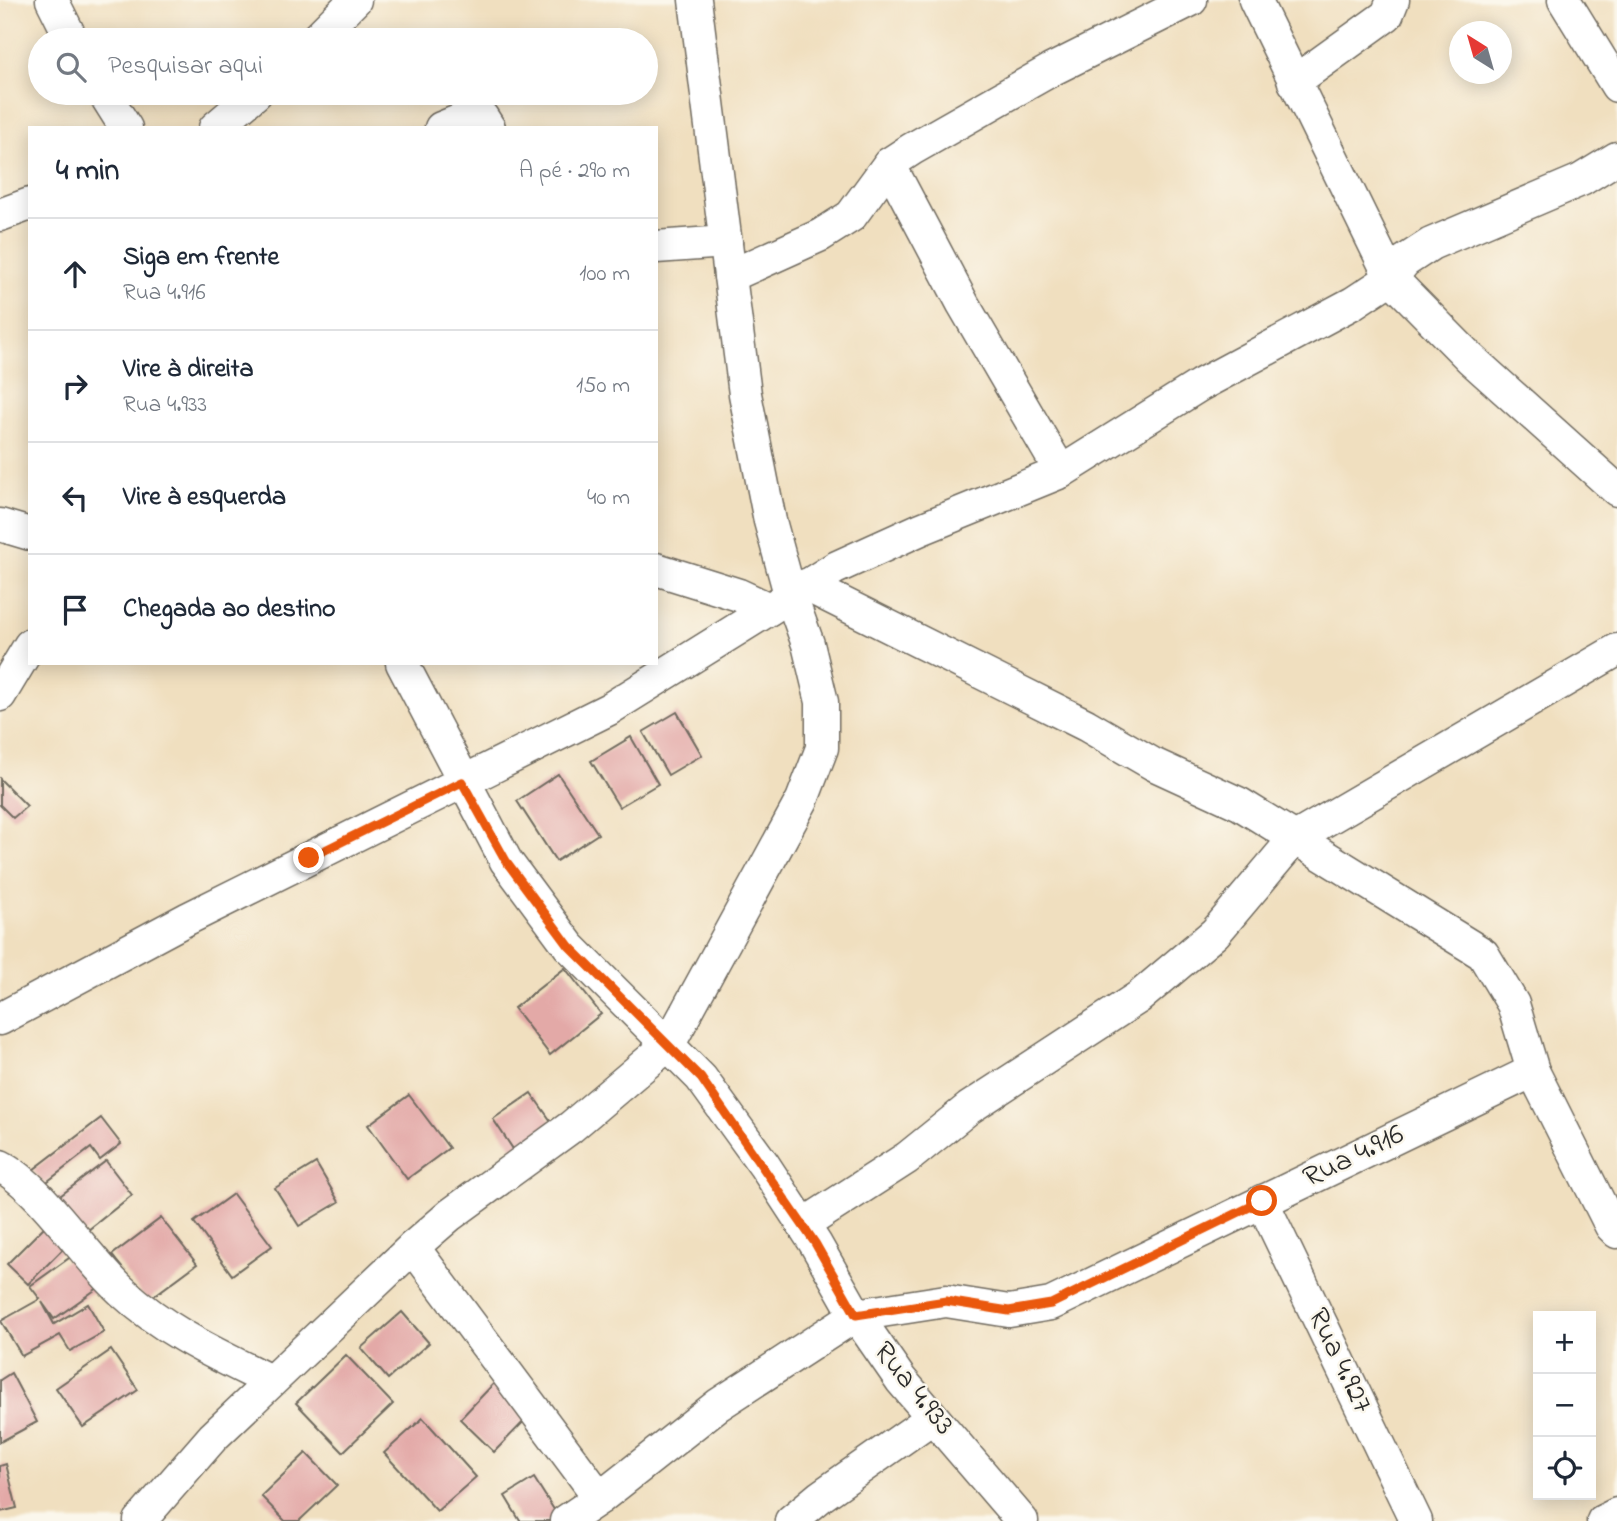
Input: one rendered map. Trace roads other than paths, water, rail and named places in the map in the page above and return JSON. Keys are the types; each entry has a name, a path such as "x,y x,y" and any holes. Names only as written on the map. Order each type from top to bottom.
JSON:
{"street":[{"path":"52,0 66,28"},
{"path":"327,28 355,0"},
{"path":"140,1521 213,1437 413,1247 450,1215 571,1128 669,1044 796,813 822,748 822,702 808,643 788,596 745,394 695,0"},
{"path":"730,276 821,235 851,216 889,164 1051,70 1191,0"},
{"path":"1255,0 1391,278 1470,358 1617,490"},
{"path":"1294,82 1387,15 1393,0"},
{"path":"1564,0 1617,86"},
{"path":"112,105 125,126"},
{"path":"217,126 242,105"},
{"path":"446,126 472,115 482,117 488,126"},
{"path":"0,1019 187,919 609,709 788,596 921,529 1061,472 1200,386 1353,303 1391,278 1405,261 1431,244 1581,180 1617,158"},
{"path":"889,164 963,304 1061,472"},
{"path":"0,215 28,205"},
{"path":"658,247 726,242"},
{"path":"0,525 28,533"},
{"path":"658,570 739,595 788,596 1074,718 1153,764 1240,804 1483,954 1513,1004 1533,1071 1611,1226 1617,1232"},
{"path":"0,695 28,648"},
{"path":"803,1225 907,1158 969,1108 1139,997 1216,933 1295,838 1617,650"},
{"name":"Rua 4.933","path":"403,665 462,782 506,861 569,946 701,1078 803,1225 856,1315 932,1418 965,1452 1022,1521"},
{"name":"Rua 4.916","path":"856,1315 946,1301 1009,1311 1051,1304 1533,1071"},
{"path":"0,1166 41,1201 116,1285 156,1320 190,1341 270,1381"},
{"name":"Rua 4.927","path":"1262,1201 1416,1521"},
{"path":"413,1247 600,1498"},
{"path":"566,1521 600,1498 718,1405 856,1315"},
{"path":"791,1521 932,1418"},
{"path":"1603,1521 1617,1514"}]}
